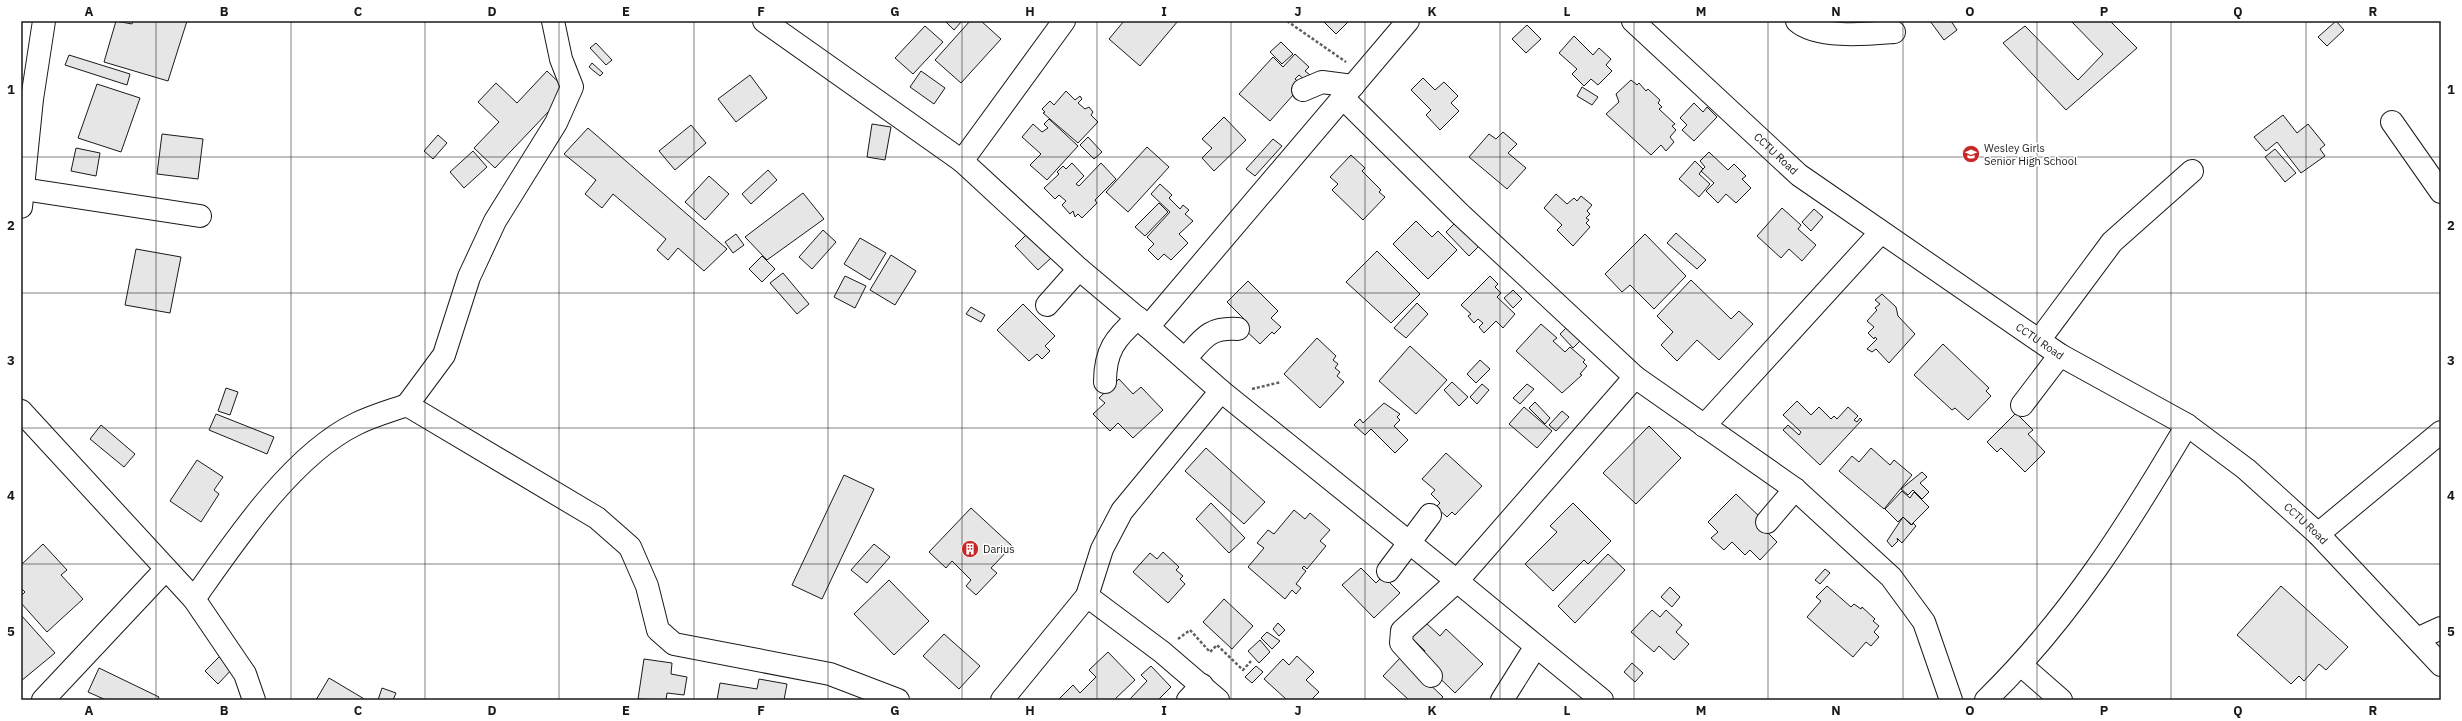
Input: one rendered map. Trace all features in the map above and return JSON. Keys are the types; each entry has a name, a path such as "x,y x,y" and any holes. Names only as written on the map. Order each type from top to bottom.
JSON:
{"street":[{"path":"44,21 27,98 22,198 200,216"},
{"path":"194,599 242,531 307,458 355,424 407,404 444,355 469,277 495,221 556,123 572,87 561,59 554,21"},
{"path":"764,21 962,161 1079,269 1143,322 1227,396 1411,542 1457,582 1602,700"},
{"path":"962,161 1064,21"},
{"path":"1106,382 1105,363 1111,348 1123,331 1143,322 1353,87 1408,21"},
{"name":"CCTU Road","path":"1633,21 1799,175 1881,232 2040,338 2060,355 2187,425 2246,469 2318,534 2441,664"},
{"path":"1797,21 1804,27 1852,36 1894,32"},
{"path":"1303,90 1322,82 1353,87 1460,214 1635,377 1795,489 1891,577 1924,622 1951,700"},
{"path":"2392,122 2441,192"},
{"path":"2040,338 2112,242 2192,171"},
{"path":"1704,426 1881,232"},
{"path":"1047,305 1079,269"},
{"path":"1185,359 1210,331 1225,328 1238,329"},
{"path":"2022,405 2060,355"},
{"path":"1431,676 1401,643 1402,631 1457,582 1635,377"},
{"path":"1002,700 1087,596 1102,549 1122,511 1227,396"},
{"path":"407,404 598,518 630,547 646,586 658,630 674,644 830,674 898,700"},
{"path":"21,411 194,599 245,674 254,700"},
{"path":"1986,700 2022,665 2089,581 2120,536 2187,425"},
{"path":"2318,534 2441,432"},
{"path":"1767,522 1795,489"},
{"path":"1388,571 1430,515"},
{"path":"43,700 166,569"},
{"path":"1087,596 1162,652 1195,692 1218,700"},
{"path":"2417,640 2441,628"},
{"path":"1502,700 1536,646"},
{"path":"2022,665 2061,700"}],"path":[{"path":"1287,21 1324,45 1353,87"},
{"path":"1227,396 1281,382"},
{"path":"1162,652 1190,630 1210,652 1217,645 1243,670 1251,661"}],"building":[{"path":"116,21 132,24 133,21 187,21 168,81 104,62"},
{"path":"945,21 962,21 954,30"},
{"path":"970,21 981,21 1001,39 961,83 935,60"},
{"path":"1124,21 1178,21 1140,66 1109,39"},
{"path":"1323,21 1349,21 1336,34"},
{"path":"1930,21 1951,21 1957,30 1944,40"},
{"path":"2071,21 2110,21 2137,48 2066,110 2003,43 2025,26 2078,80 2103,54"},
{"path":"2336,21 2344,30 2327,46 2318,37"},
{"path":"1527,25 1541,39 1526,53 1512,39"},
{"path":"925,26 943,42 913,74 895,58"},
{"path":"1574,36 1593,55 1599,48 1611,59 1606,65 1612,71 1598,85 1591,79 1584,86 1572,74 1577,69 1559,53"},
{"path":"1281,42 1293,54 1282,64 1270,52"},
{"path":"596,43 612,60 606,65 590,48"},
{"path":"1295,54 1309,67 1305,71 1310,75 1306,81 1299,75 1295,79 1302,85 1270,121 1239,94 1273,57 1283,67"},
{"path":"69,55 130,74 127,85 65,65"},
{"path":"592,63 603,73 600,76 589,67"},
{"path":"547,71 568,91 495,168 474,148 499,122 478,102 496,83 517,103"},
{"path":"921,71 945,88 934,104 910,87"},
{"path":"750,75 767,98 736,122 718,99"},
{"path":"1423,78 1435,90 1444,82 1458,96 1451,103 1459,111 1440,130 1426,115 1431,110 1411,90"},
{"path":"1631,80 1637,85 1639,83 1646,91 1648,89 1660,100 1658,103 1662,107 1659,109 1675,124 1672,126 1676,130 1670,137 1674,142 1666,151 1661,145 1651,155 1606,114 1619,102 1616,94"},
{"path":"97,84 140,98 121,152 78,138"},
{"path":"1582,87 1598,97 1592,105 1577,96"},
{"path":"1066,91 1075,100 1080,96 1082,99 1078,103 1085,109 1089,107 1093,112 1091,115 1098,122 1078,143 1043,113 1045,112 1042,109 1050,101 1054,105"},
{"path":"1694,103 1703,112 1707,107 1717,117 1694,141 1682,130 1687,125 1680,118"},
{"path":"2283,115 2297,133 2308,124 2325,145 2320,149 2325,156 2301,173 2277,142 2266,151 2254,137"},
{"path":"1224,117 1246,140 1214,171 1202,158 1212,148 1202,139"},
{"path":"1049,119 1078,146 1047,180 1030,165 1041,154 1022,137 1033,124 1042,132 1048,128 1044,124"},
{"path":"872,124 891,127 885,160 867,157"},
{"path":"691,125 706,143 675,170 659,151"},
{"path":"588,128 727,249 704,271 678,248 668,260 657,250 666,239 613,194 602,208 585,194 596,180 564,154"},
{"path":"1503,132 1517,144 1508,153 1526,168 1507,189 1469,157 1489,134 1496,139"},
{"path":"162,134 203,139 198,179 157,174"},
{"path":"438,135 447,143 433,159 424,151"},
{"path":"1088,137 1102,152 1094,159 1080,145"},
{"path":"1273,139 1282,146 1255,176 1246,169"},
{"path":"1147,147 1169,167 1128,212 1106,192"},
{"path":"76,148 100,153 96,176 71,171"},
{"path":"2275,149 2296,173 2285,182 2265,157"},
{"path":"473,151 487,167 464,188 450,172"},
{"path":"1709,152 1728,170 1734,164 1746,176 1742,179 1751,188 1736,203 1726,194 1718,203 1706,191 1714,183 1701,171 1705,167 1700,161"},
{"path":"1351,155 1365,168 1362,171 1381,190 1379,192 1385,197 1363,220 1332,190 1338,184 1330,177"},
{"path":"1695,161 1703,169 1699,174 1710,184 1699,197 1679,179"},
{"path":"1072,163 1084,176 1076,184 1079,186 1101,163 1116,179 1095,200 1097,203 1082,218 1078,214 1075,217 1073,211 1070,214 1062,205 1066,201 1059,195 1055,199 1044,188 1059,174 1057,172 1063,166 1066,169"},
{"path":"768,170 777,180 751,204 742,194"},
{"path":"709,176 729,194 705,220 685,202"},
{"path":"1160,184 1172,195 1169,198 1180,209 1183,205 1189,210 1185,214 1193,221 1179,234 1188,243 1171,260 1164,254 1158,260 1148,250 1154,244 1147,237 1170,212 1151,194"},
{"path":"803,193 824,219 767,260 745,237"},
{"path":"1556,194 1567,204 1574,198 1577,201 1581,196 1592,205 1587,211 1590,214 1586,218 1589,220 1586,223 1590,227 1573,246 1557,230 1562,225 1544,208"},
{"path":"1159,203 1168,212 1145,236 1135,227"},
{"path":"1782,208 1801,225 1798,229 1816,245 1802,261 1789,249 1781,258 1757,236"},
{"path":"1814,209 1823,217 1811,231 1802,222"},
{"path":"1459,219 1482,243 1469,256 1446,232"},
{"path":"1416,221 1432,237 1438,231 1457,250 1428,279 1393,244"},
{"path":"823,230 836,242 812,269 799,257"},
{"path":"1028,233 1051,258 1038,270 1015,246"},
{"path":"1676,233 1706,260 1697,269 1667,243"},
{"path":"736,234 744,245 733,253 725,242"},
{"path":"1645,234 1686,276 1654,309 1630,285 1622,292 1605,274"},
{"path":"860,238 886,253 870,280 844,264"},
{"path":"136,249 181,257 170,313 125,305"},
{"path":"1377,251 1420,294 1391,323 1346,282"},
{"path":"891,255 916,271 895,305 870,290"},
{"path":"762,256 775,269 762,282 749,269"},
{"path":"783,273 809,304 797,314 770,283"},
{"path":"845,276 866,286 855,308 834,297"},
{"path":"1490,276 1498,284 1495,287 1501,293 1497,297 1515,314 1503,328 1496,321 1484,333 1479,327 1483,323 1478,319 1474,323 1468,316 1471,314 1461,305"},
{"path":"1691,280 1731,319 1739,311 1753,324 1719,360 1697,340 1677,361 1661,345 1673,332 1657,316"},
{"path":"1248,281 1278,311 1271,318 1281,327 1274,334 1272,332 1260,344 1242,327 1247,322 1227,302"},
{"path":"1513,290 1522,299 1513,308 1504,298"},
{"path":"1882,294 1896,307 1898,316 1915,334 1889,363 1876,349 1872,352 1867,349 1877,339 1875,337 1874,339 1868,333 1874,327 1867,321 1877,310 1875,308 1880,304 1875,300"},
{"path":"1417,303 1428,314 1406,338 1394,328"},
{"path":"1023,304 1055,336 1045,346 1050,351 1042,359 1037,354 1029,361 997,330"},
{"path":"971,307 985,315 981,322 966,314"},
{"path":"1541,324 1557,338 1553,341 1565,352 1570,347 1585,360 1583,362 1587,366 1580,374 1582,375 1562,393 1516,351"},
{"path":"1569,325 1580,341 1573,348 1560,334"},
{"path":"1317,338 1336,356 1333,360 1338,364 1335,368 1340,372 1337,376 1344,382 1320,408 1284,374"},
{"path":"1943,344 1989,388 1986,391 1991,396 1968,420 1955,408 1952,410 1914,375"},
{"path":"1410,346 1447,380 1416,414 1379,381"},
{"path":"1480,360 1490,369 1476,383 1467,374"},
{"path":"1119,379 1133,394 1141,387 1163,410 1133,438 1118,423 1110,431 1093,414 1105,403 1099,398"},
{"path":"1452,382 1468,397 1459,406 1444,390"},
{"path":"1482,384 1489,390 1477,404 1470,397"},
{"path":"1527,384 1534,389 1520,404 1513,398"},
{"path":"226,388 238,392 230,415 218,411"},
{"path":"1797,401 1811,415 1819,407 1831,419 1834,416 1837,419 1848,407 1858,416 1854,420 1857,422 1860,418 1862,420 1820,465 1783,430 1788,425 1799,435 1801,432 1783,415"},
{"path":"1535,402 1550,418 1545,424 1529,408"},
{"path":"1384,403 1400,414 1397,417 1400,420 1394,426 1408,440 1395,453 1371,429 1365,435 1354,425 1360,419 1363,423"},
{"path":"1524,407 1552,431 1537,448 1509,424"},
{"path":"1562,411 1569,417 1556,431 1549,425"},
{"path":"2016,413 2033,430 2028,434 2045,452 2025,472 2001,448 1997,452 1987,442"},
{"path":"216,414 274,437 267,454 209,430"},
{"path":"101,425 135,454 124,467 90,439"},
{"path":"1649,426 1681,458 1636,504 1603,473"},
{"path":"1206,448 1265,502 1244,524 1185,471"},
{"path":"1871,448 1890,465 1894,460 1912,475 1884,509 1839,471 1852,456 1859,462"},
{"path":"1446,453 1482,486 1455,515 1452,512 1447,517 1436,507 1440,503 1431,494 1435,490 1422,479"},
{"path":"197,460 223,477 214,490 219,494 201,522 170,501"},
{"path":"1922,472 1927,477 1920,483 1929,492 1922,499 1913,490 1908,495 1901,489"},
{"path":"844,475 874,489 822,599 792,585"},
{"path":"1902,491 1910,498 1914,492 1929,507 1911,525 1903,517 1898,522 1885,509"},
{"path":"1736,494 1762,519 1758,523 1777,542 1760,560 1750,550 1745,555 1732,542 1724,550 1711,538 1718,532 1708,522"},
{"path":"1211,503 1245,538 1229,553 1196,519"},
{"path":"1573,503 1611,541 1588,564 1584,560 1553,591 1525,564 1557,532 1550,526"},
{"name":"Darius","path":"971,508 1012,546 991,568 997,573 976,595 966,586 971,580 952,561 946,568 929,552"},
{"path":"1294,510 1305,519 1310,513 1330,530 1320,541 1326,546 1307,569 1304,566 1302,568 1306,571 1296,584 1301,588 1296,594 1292,590 1285,599 1248,567 1264,548 1257,543 1268,530 1274,534"},
{"path":"1903,517 1912,525 1913,523 1916,526 1902,543 1897,538 1898,541 1892,547 1887,541"},
{"path":"43,544 67,570 61,575 83,599 47,632 21,603 21,596 25,592 21,588 21,565"},
{"path":"874,544 890,557 867,583 851,570"},
{"path":"1163,552 1179,567 1176,570 1183,576 1180,579 1185,584 1168,603 1133,572 1150,553 1157,559"},
{"path":"1608,554 1625,570 1575,623 1558,606"},
{"path":"1361,568 1376,583 1383,576 1400,593 1374,618 1342,585"},
{"path":"1825,569 1830,573 1820,584 1815,580"},
{"path":"889,580 929,621 894,655 854,614"},
{"path":"1827,586 1851,607 1854,604 1861,609 1862,607 1875,619 1873,621 1879,626 1874,632 1879,637 1871,646 1866,642 1853,657 1807,617 1821,601 1816,597"},
{"path":"2281,586 2348,647 2326,670 2319,664 2304,681 2299,676 2291,684 2237,635"},
{"path":"1670,587 1680,597 1672,607 1661,597"},
{"path":"1224,599 1253,626 1232,649 1203,622"},
{"path":"1652,610 1660,617 1666,610 1682,625 1676,632 1689,644 1674,660 1659,646 1654,652 1631,632"},
{"path":"21,615 55,653 21,681"},
{"path":"1425,622 1440,636 1446,629 1483,664 1455,693 1419,658 1425,651 1411,637"},
{"path":"1278,623 1285,630 1279,636 1273,629"},
{"path":"1267,632 1280,641 1272,649 1261,638"},
{"path":"944,634 980,666 959,689 923,656"},
{"path":"1260,640 1270,652 1259,663 1248,651"},
{"path":"1108,652 1135,680 1114,700 1058,700 1073,685 1080,693 1096,677 1089,670"},
{"path":"221,655 234,667 218,684 205,671"},
{"path":"1297,656 1314,672 1306,680 1319,692 1311,700 1287,700 1264,679 1283,659 1289,665"},
{"path":"1401,657 1443,697 1440,700 1409,700 1383,676"},
{"path":"644,659 672,663 671,674 687,677 684,695 667,693 666,700 638,699"},
{"path":"1632,663 1643,673 1635,682 1624,672"},
{"path":"1151,666 1171,687 1158,700 1129,700 1147,681 1141,675"},
{"path":"1256,666 1263,672 1252,683 1245,677"},
{"path":"99,668 159,697 157,700 106,700 88,692"},
{"path":"329,678 366,700 316,700"},
{"path":"759,679 787,684 784,700 717,700 720,683 757,689"},
{"path":"382,688 396,693 393,700 378,700"}],"place":[{"name":"Wesley Girls Senior High School","path":"1971,154"},
{"name":"Darius","path":"970,549"}]}
